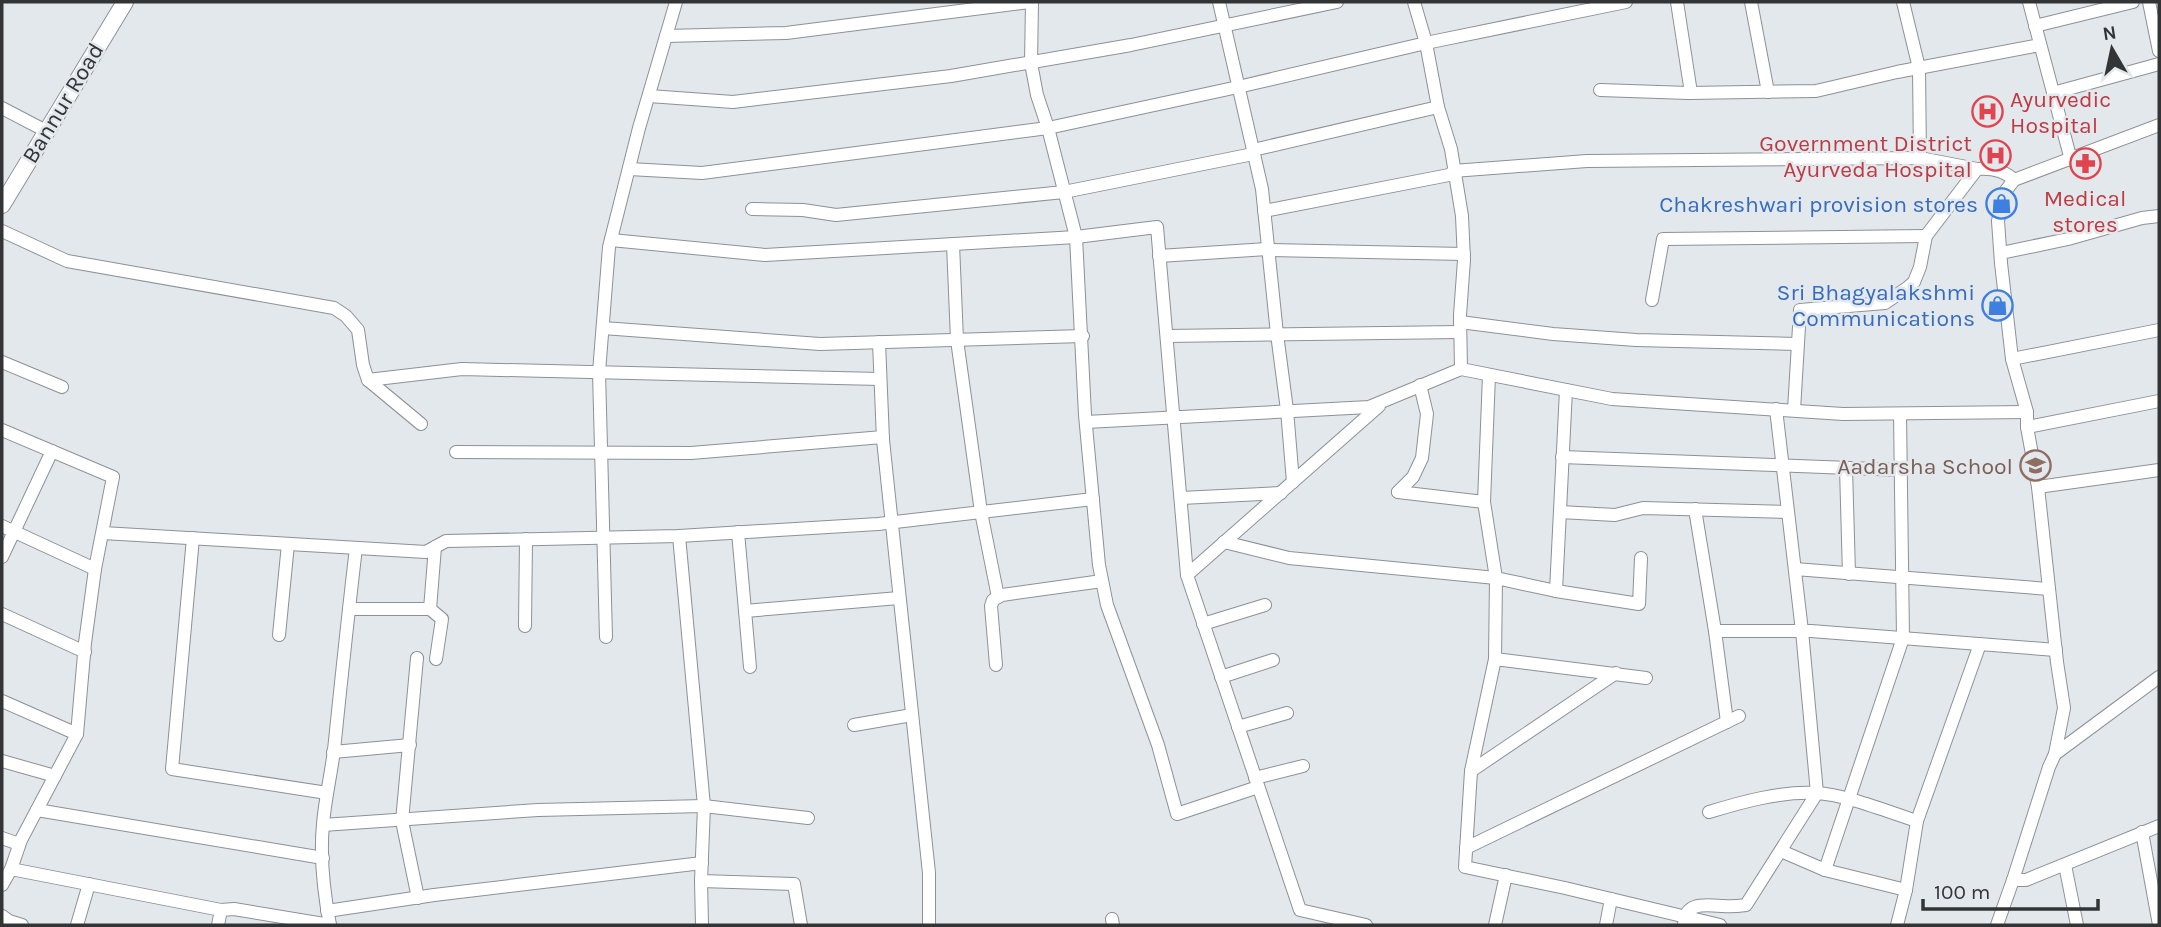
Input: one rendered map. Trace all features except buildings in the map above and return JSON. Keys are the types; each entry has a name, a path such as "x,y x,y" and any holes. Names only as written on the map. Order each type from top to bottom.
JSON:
{"main road":[{"name":"Bannur Road","path":"2,205 125,2"}],"street":[{"path":"606,637 599,372 611,240 676,2"},
{"path":"666,36 786,33 1031,2 1031,63 1037,95 1076,237 1086,422 1102,581 1115,629 1158,745 1177,814 1303,765"},
{"path":"1219,2 1262,189 1293,482"},
{"path":"649,96 733,102 951,76 1225,27 1337,2"},
{"path":"1414,2 1426,43 1438,107 1451,149 1462,216 1464,254 1461,369"},
{"path":"629,169 702,173 1048,128 1426,43 1626,2"},
{"path":"1677,2 1691,93"},
{"path":"1751,2 1768,92"},
{"path":"1903,2 1919,68 1920,158"},
{"path":"2029,2 2071,160"},
{"path":"2035,26 2133,2"},
{"path":"2149,2 2159,51"},
{"path":"1600,90 1691,93 1816,91 2040,45"},
{"path":"2053,93 2159,64"},
{"path":"752,208 803,210 836,215 1064,192 1253,152 1438,107"},
{"path":"2,108 46,131"},
{"path":"1997,925 2055,754 2064,708 2027,412 2012,359 1998,221 2004,193 2014,180 2159,125"},
{"path":"1264,211 1453,172 1587,162 1920,158 1977,169 1992,168 2014,180"},
{"path":"1794,411 1800,310 1885,303 1907,288 1914,282 1920,267 1926,236 1977,169"},
{"path":"2001,253 2159,216"},
{"path":"611,240 765,255 1076,237 1157,227 1187,575 1300,910 1366,925"},
{"path":"2,231 67,261 334,309 358,330 368,380 421,424"},
{"path":"1652,300 1663,239 1926,236"},
{"path":"953,244 957,340 981,512 998,597"},
{"path":"1159,256 1267,249 1464,254"},
{"path":"603,328 820,345 1083,336"},
{"path":"1167,336 1460,328 1636,340 1796,344"},
{"path":"2012,359 2159,330"},
{"path":"879,342 883,438 929,873 929,925"},
{"path":"2,362 62,387"},
{"path":"368,380 462,369 880,379"},
{"path":"1086,422 1369,407 1461,369 1612,399 1843,414 2027,412"},
{"path":"1489,375 1484,502 1496,578 1495,659 1471,771 1465,867 1611,899 1684,920 1720,925"},
{"path":"1420,385 1427,414 1422,458 1413,477 1398,492 1484,502"},
{"path":"1556,591 1566,390"},
{"path":"1187,575 1387,399"},
{"path":"2027,427 2159,401"},
{"path":"1684,920 1689,910 1706,904 1726,907 1746,905 1817,793 1802,631 1776,409"},
{"path":"1825,870 1903,638 1900,414"},
{"path":"2,430 113,477 96,569 77,734 19,844 11,869 2,885"},
{"path":"456,452 691,453 883,438"},
{"path":"2,558 8,528 52,452"},
{"path":"1563,457 1901,470"},
{"path":"1846,468 1849,574"},
{"path":"2038,487 2159,470"},
{"path":"1181,498 1281,493"},
{"path":"103,533 426,552 446,541 679,536 891,522 1093,499"},
{"path":"1560,512 1615,515 1643,508 1788,512"},
{"path":"1695,509 1727,722"},
{"path":"8,528 96,569"},
{"path":"738,532 750,667"},
{"path":"679,536 704,806 702,925"},
{"path":"193,538 172,769 327,793"},
{"path":"525,626 526,539"},
{"path":"1224,542 1289,558 1496,578 1639,604 1641,558"},
{"path":"279,635 288,544"},
{"path":"430,610 435,547"},
{"path":"11,869 221,910 234,909 330,925 323,858 323,825 356,548"},
{"path":"1795,569 2049,589"},
{"path":"996,665 990,606 998,597 1102,581"},
{"path":"745,611 899,598"},
{"path":"1203,624 1265,605"},
{"path":"349,609 430,610 442,619 436,659"},
{"path":"2,614 85,652"},
{"path":"1715,631 1802,631 2056,650"},
{"path":"1897,925 1906,890 1917,821 1980,644"},
{"path":"417,658 402,821 418,898"},
{"path":"1495,659 1646,678"},
{"path":"1221,677 1273,660"},
{"path":"1471,771 1616,673"},
{"path":"2055,754 2159,677"},
{"path":"2,701 77,734"},
{"path":"1238,727 1287,713"},
{"path":"854,724 912,715"},
{"path":"1466,848 1740,716"},
{"path":"333,752 410,745"},
{"path":"2,761 55,776"},
{"path":"1709,811 1754,798 1817,793 1917,821"},
{"path":"323,825 538,810 704,806 808,818"},
{"path":"37,810 323,858"},
{"path":"2013,880 2025,880 2159,826"},
{"path":"2142,832 2159,925"},
{"path":"2,838 19,844"},
{"path":"1781,851 1825,870 1906,890"},
{"path":"327,911 702,863"},
{"path":"2065,865 2077,925"},
{"path":"1494,925 1506,875"},
{"path":"701,881 794,884 801,925"},
{"path":"77,925 89,884"},
{"path":"1606,925 1611,899"},
{"path":"218,925 221,910"},
{"path":"2,916 22,925"}],"place":[{"name":"Ayurvedic Hospital","path":"1987,112"},
{"name":"Government District Ayurveda Hospital","path":"1995,156"},
{"name":"Medical stores","path":"2085,164"},
{"name":"Chakreshwari provision stores","path":"2001,204"},
{"name":"Sri Bhagyalakshmi Communications","path":"1998,305"},
{"name":"Aadarsha School","path":"2036,466"}]}
